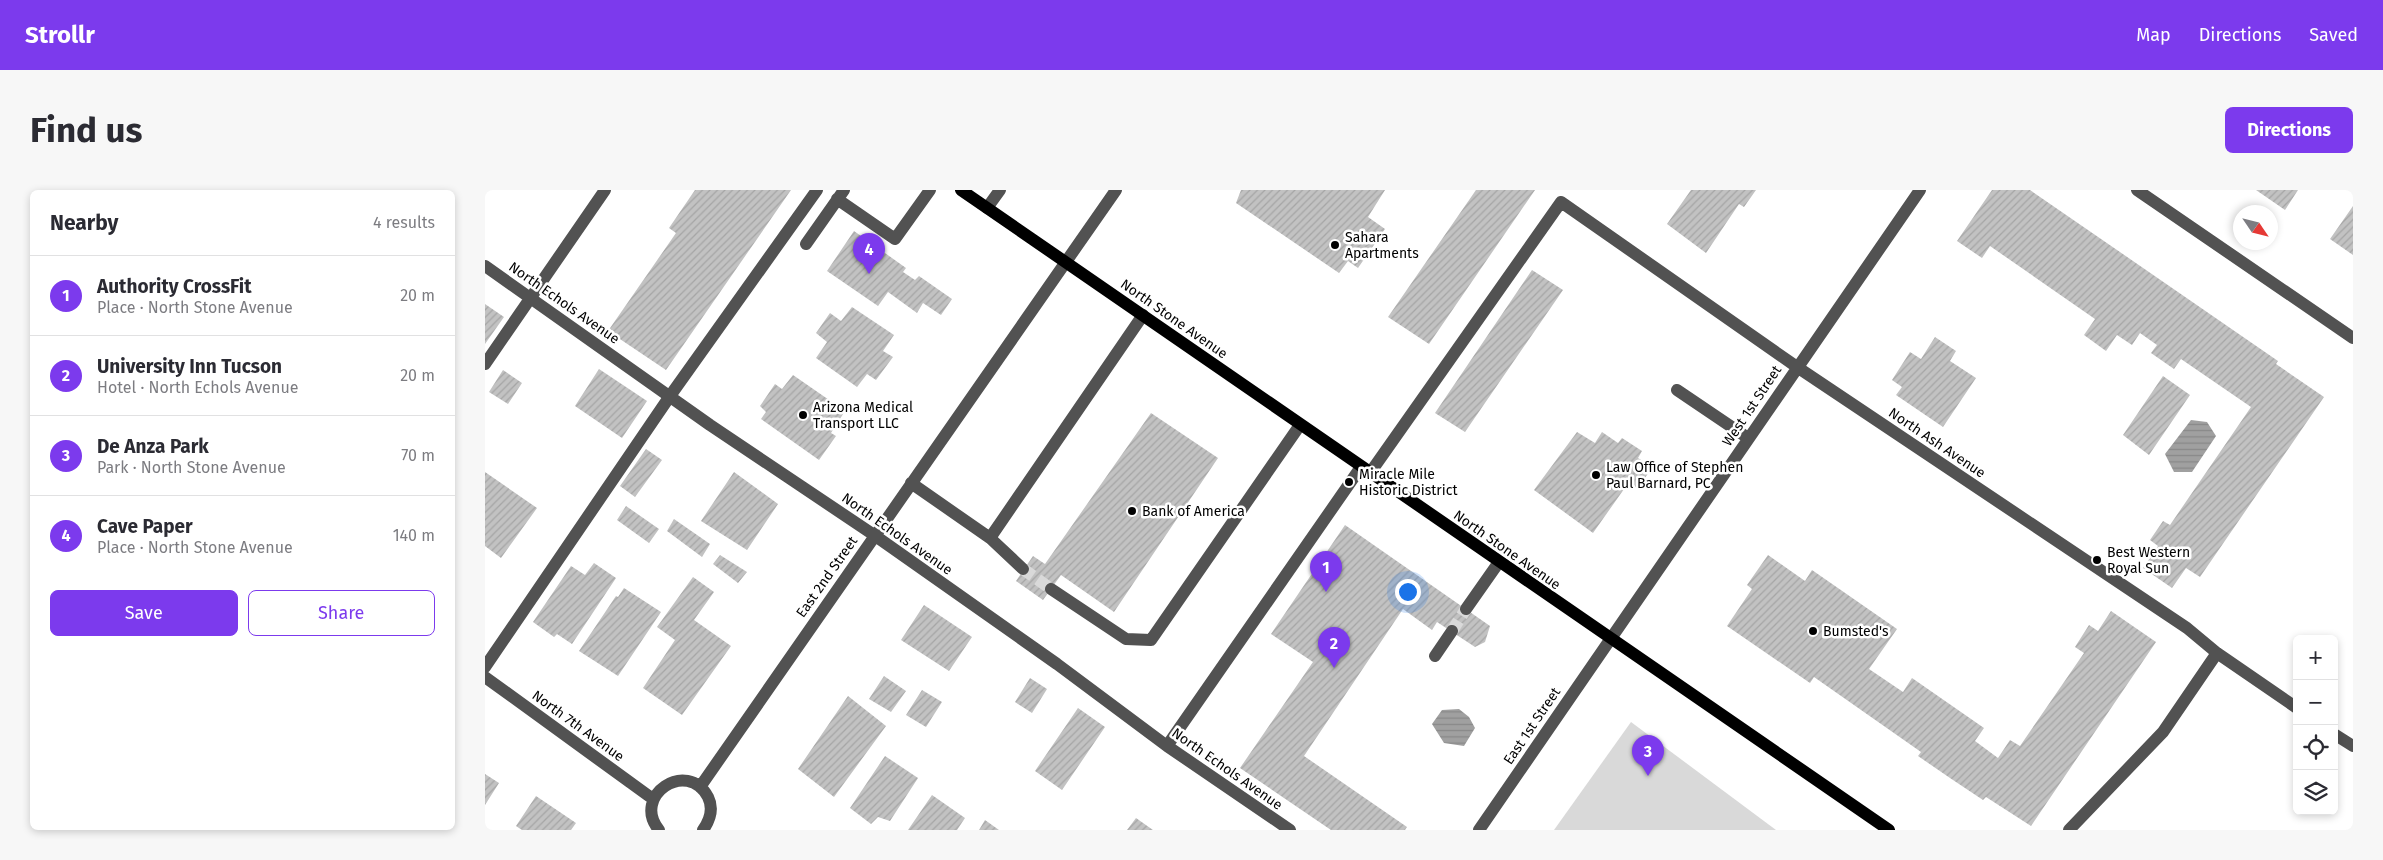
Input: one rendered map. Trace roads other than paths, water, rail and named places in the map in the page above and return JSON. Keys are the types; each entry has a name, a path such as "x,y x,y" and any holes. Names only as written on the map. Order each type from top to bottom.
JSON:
{"main road":[{"name":"North Stone Avenue","path":"961,190 1889,830"}],"street":[{"path":"485,364 605,190"},
{"path":"485,667 670,396 817,190"},
{"path":"806,244 841,194 895,239 930,190"},
{"path":"987,208 1000,190"},
{"name":"East 2nd Street","path":"700,787 1116,190"},
{"name":"West 1st Street","path":"1610,639 1919,190"},
{"path":"2137,190 2353,338"},
{"name":"North Ash Avenue","path":"1366,470 1561,202 1797,367 2187,628 2217,653 2293,705"},
{"name":"North Echols Avenue","path":"485,266 670,396 874,535 1057,664 1167,746 1290,830"},
{"path":"990,538 1143,315"},
{"path":"1677,390 1748,438"},
{"path":"1051,589 1126,639 1151,640 1300,425"},
{"path":"1167,746 1366,470"},
{"path":"911,483 990,538 1023,569"},
{"path":"1466,609 1499,562"},
{"path":"1435,656 1452,631"},
{"name":"East 1st Street","path":"1479,830 1610,639"},
{"path":"2069,830 2163,732 2217,653"},
{"name":"North 7th Avenue","path":"485,678 653,799"},
{"path":"2338,737 2353,746"},
{"path":"659,830 653,819 651,809 653,799 662,787 670,782 681,780 691,782 700,787 709,801 711,812 707,828"}],"tunnel":[{"path":"1023,569 1051,589"},
{"path":"1452,631 1466,609"}],"place":[{"name":"Sahara Apartments","path":"1335,245"},
{"name":"Cave Paper","path":"869,274"},
{"name":"Arizona Medical Transport LLC","path":"803,415"},
{"name":"Law Office of Stephen Paul Barnard, PC","path":"1596,475"},
{"name":"Miracle Mile Historic District","path":"1349,482"},
{"name":"Bank of America","path":"1132,511"},
{"name":"Best Western Royal Sun","path":"2097,560"},
{"name":"Authority CrossFit","path":"1326,592"},
{"name":"Bumsted's","path":"1813,631"},
{"name":"University Inn Tucson","path":"1334,668"},
{"name":"De Anza Park","path":"1648,776"}]}
